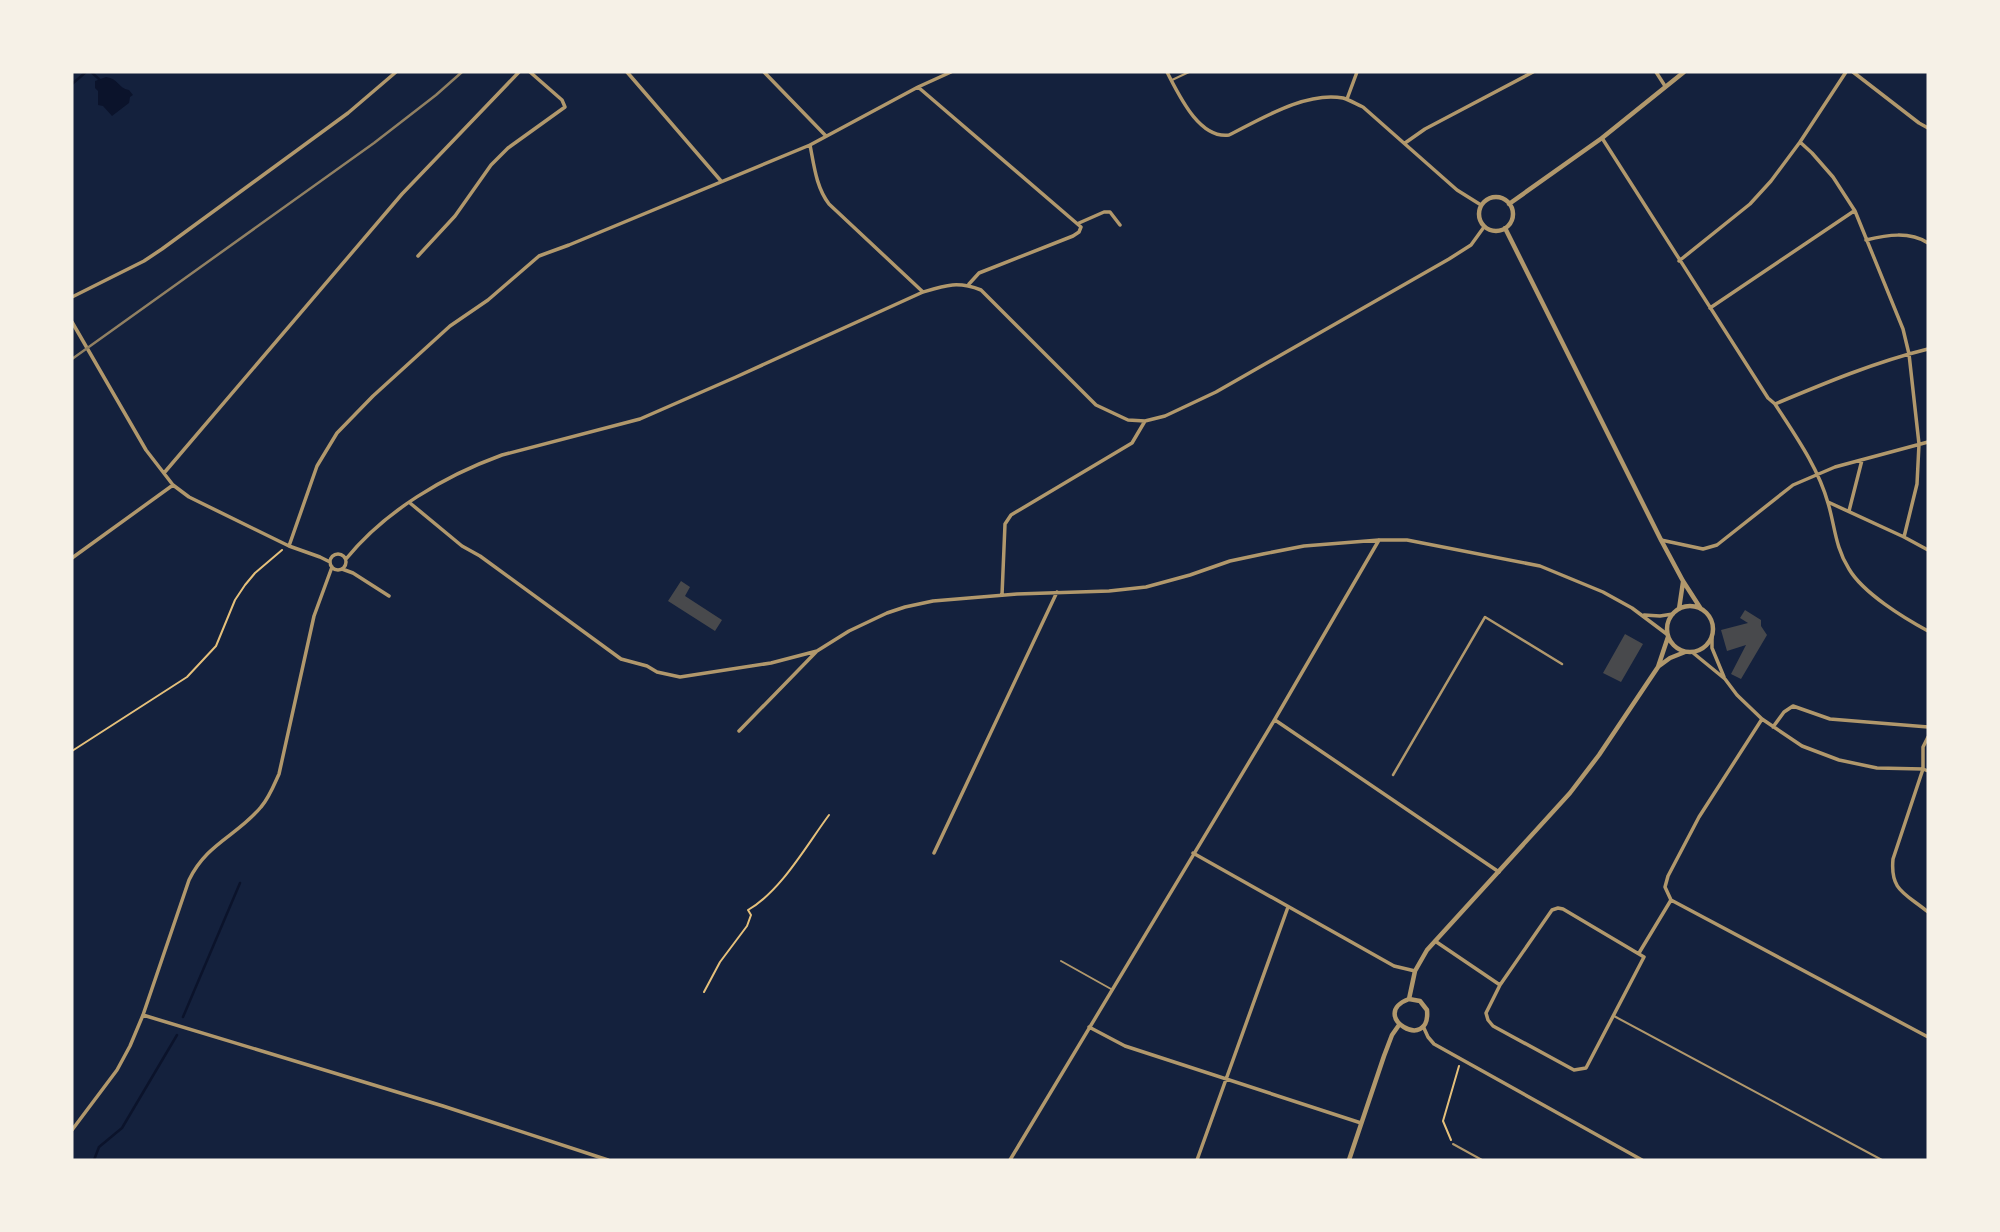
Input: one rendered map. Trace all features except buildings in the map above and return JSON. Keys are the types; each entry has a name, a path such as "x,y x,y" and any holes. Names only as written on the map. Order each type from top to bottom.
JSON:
{"street":[{"path":"72,297 162,249 348,113 396,72"},
{"path":"164,474 401,194 519,72"},
{"path":"418,256 455,216 491,165 508,148 565,107 562,100 530,72"},
{"path":"627,72 721,181"},
{"path":"766,72 825,135"},
{"path":"289,546 317,466 337,433 373,396 450,326 488,300 539,256 810,145 951,72"},
{"path":"1167,72 1201,125 1214,135 1229,135 1307,100 1329,96 1346,99 1363,107 1457,190 1481,205"},
{"path":"1346,99 1357,72"},
{"path":"1405,143 1425,129 1533,72"},
{"path":"1656,72 1665,86"},
{"path":"1509,204 1602,138 1684,72"},
{"path":"1679,261 1750,204 1771,181 1846,72"},
{"path":"1853,72 1928,128"},
{"path":"918,87 1081,228 1073,236 979,272 968,285"},
{"path":"1602,138 1679,261 1812,462 1828,502 1837,544 1849,571 1901,616 1928,631"},
{"path":"1800,142 1833,177 1855,211 1903,329 1909,354 1919,444 1917,484 1904,537"},
{"path":"810,145 822,195 923,292"},
{"path":"1495,197 1509,204 1513,214 1505,229 1495,232 1484,228 1479,217 1481,205 1489,198 1495,197"},
{"path":"1710,308 1855,211"},
{"path":"1078,224 1104,212 1110,212 1120,225"},
{"path":"72,1130 117,1070 143,1015 194,868 216,844 245,823 262,806 279,774 314,616 335,567 346,562 356,548 388,518 443,481 502,455 640,419 923,292 951,284 968,285 981,290 1096,405 1128,420 1145,421 1166,416 1216,392 1437,266 1471,245 1484,228"},
{"path":"1505,229 1661,540 1683,581 1712,623 1712,648 1725,679"},
{"path":"1866,240 1908,235 1928,243"},
{"path":"72,322 146,450 173,485 190,497 289,546 320,556 342,554 356,548"},
{"path":"1775,404 1842,376 1928,349"},
{"path":"1002,595 1005,524 1011,515 1132,443 1145,421"},
{"path":"1661,540 1703,549 1717,545 1793,485 1816,474 1928,442"},
{"path":"1849,511 1862,460"},
{"path":"72,558 173,485"},
{"path":"1828,502 1928,550"},
{"path":"410,503 462,546 481,556 621,659 680,677 776,663 817,651"},
{"path":"1010,1160 1275,719 1379,540"},
{"path":"739,730 817,651 849,631 905,607 933,601 1002,595 1146,587 1230,561 1283,550 1348,541 1407,540 1540,566 1603,592 1642,614 1668,636 1676,647 1707,663 1762,719 1802,746 1839,760 1877,768 1926,770"},
{"path":"342,554 353,573"},
{"path":"320,556 389,596"},
{"path":"332,556 335,567"},
{"path":"1679,610 1683,581"},
{"path":"934,853 1057,592"},
{"path":"1409,999 1415,971 1427,950 1570,793 1599,755 1658,667 1668,636 1668,622 1679,610 1690,606 1701,609"},
{"path":"1642,614 1674,614"},
{"path":"1393,775 1485,617 1562,664"},
{"path":"1658,667 1670,658 1701,649 1712,637"},
{"path":"1773,727 1784,712 1793,706 1830,719 1928,727"},
{"path":"1275,719 1499,872"},
{"path":"1762,719 1699,817 1668,876 1665,887 1671,900 1928,1037"},
{"path":"1928,737 1923,747 1926,770 1893,859 1892,874 1895,886 1928,912"},
{"path":"1193,853 1394,966 1415,971"},
{"path":"1639,953 1671,900"},
{"path":"1197,1160 1288,906"},
{"path":"1563,909 1639,953 1644,957 1586,1068 1574,1070 1493,1026 1488,1020 1488,1006 1500,985 1552,910 1563,909"},
{"path":"1435,941 1500,985"},
{"path":"1409,999 1424,1004 1427,1016 1423,1026 1418,1029 1408,1030 1399,1025 1395,1015 1396,1009 1403,1001 1409,999"},
{"path":"143,1015 443,1106 608,1160"},
{"path":"1349,1160 1392,1035 1399,1025"},
{"path":"1423,1026 1434,1044 1643,1160"},
{"path":"1088,1027 1125,1046 1362,1123"}],"lane":[{"path":"1172,80 1189,72"},
{"path":"1061,961 1111,989"},
{"path":"1614,1015 1882,1160"},
{"path":"1453,1144 1482,1160"}],"path":[{"path":"72,751 187,677 216,646 235,600 245,585 255,573 289,546"},
{"path":"704,992 720,962 747,926 751,915 748,911 768,896 828,815"},
{"path":"1453,1144 1443,1121 1461,1060"}],"water":[{"path":"106,77 133,95 129,103 112,116 103,106 98,105 98,91 95,88 95,81"}],"waterway":[{"path":"72,84 86,72"},
{"path":"91,72 99,79"},
{"path":"183,1017 240,883"},
{"path":"94,1160 99,1147 122,1128 177,1035"}],"railway":[{"path":"72,359 374,143 462,72"}]}
